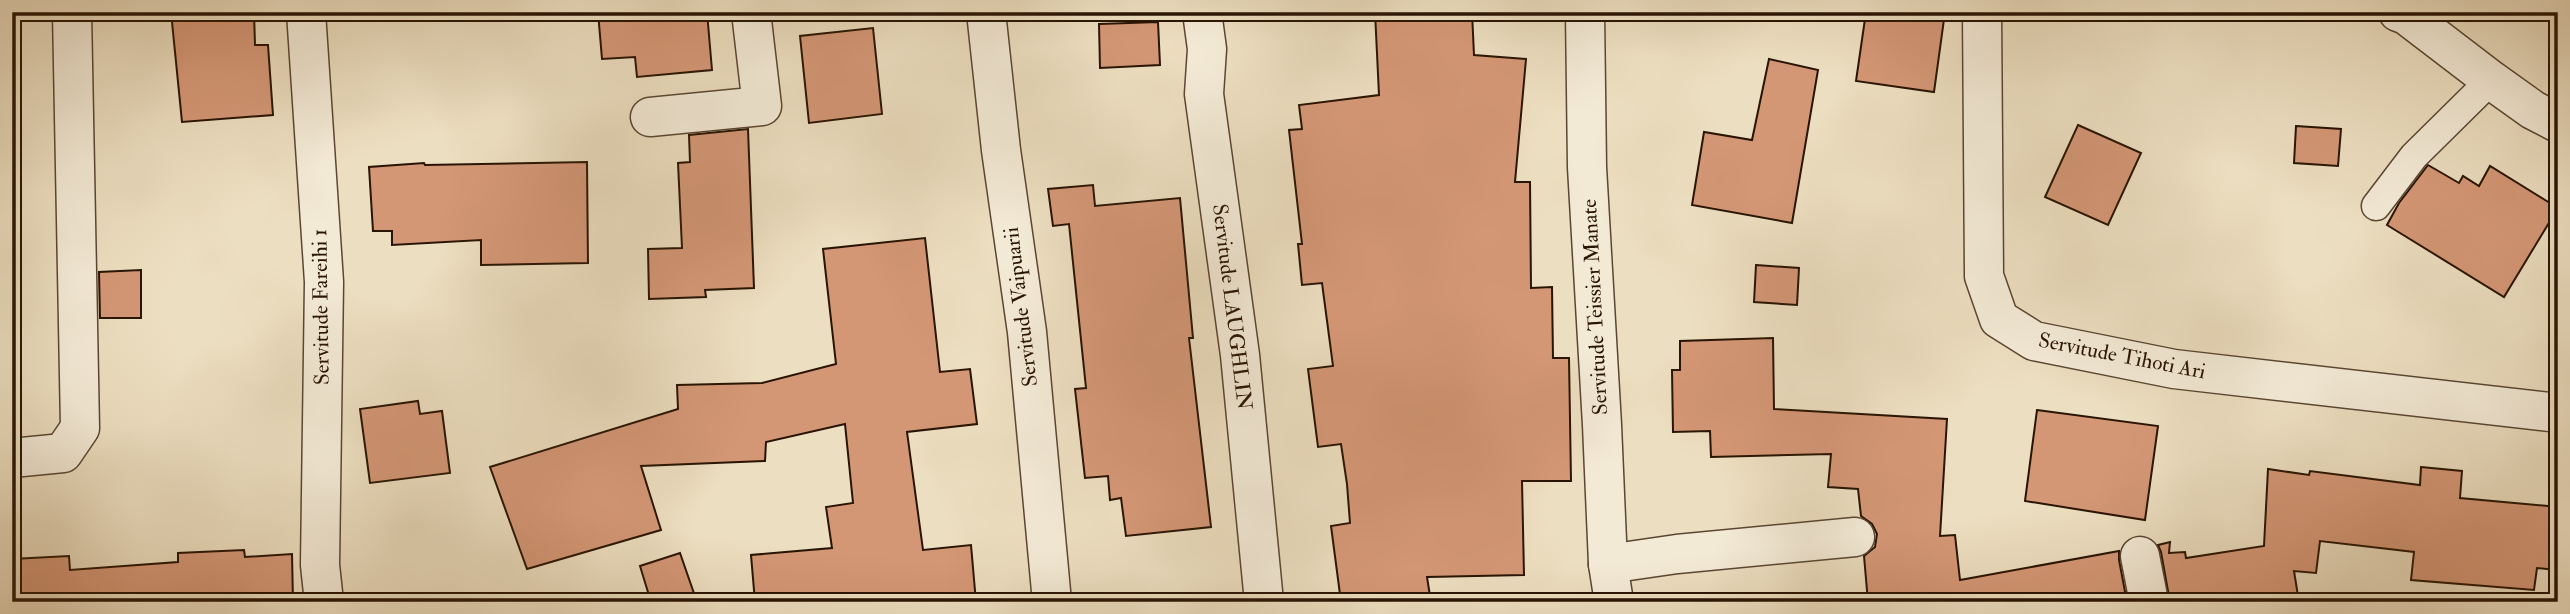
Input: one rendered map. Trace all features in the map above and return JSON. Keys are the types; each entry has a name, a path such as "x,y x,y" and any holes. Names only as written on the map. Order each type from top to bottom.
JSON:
{"street":[{"path":"12,458 63,453 80,428 72,12"},
{"name":"Servitude Fareihi 1","path":"306,12 324,282 320,565 324,602"},
{"path":"650,117 762,106 751,12"},
{"name":"Servitude Vaipuarii","path":"986,12 1001,150 1027,332 1052,602"},
{"name":"Servitude LAUGHLIN","path":"1202,12 1207,50 1204,94 1240,355 1264,602"},
{"name":"Servitude Teissier Manate","path":"1585,12 1587,167 1608,564 1614,602"},
{"name":"Servitude Tihoti Ari","path":"1982,12 1984,276 1999,319 2034,341 2174,369 2558,413"},
{"path":"2404,13 2491,80 2533,110 2558,123"},
{"path":"1608,564 1677,554 1855,537"},
{"path":"2140,556 2149,602"}],"lane":[{"path":"2376,205 2414,156 2491,80"}],"building":[{"path":"171,12 254,12 255,45 268,45 273,115 182,122"},
{"path":"598,12 707,12 712,70 637,77 635,57 602,59"},
{"path":"1375,12 1472,12 1474,55 1526,59 1515,182 1530,182 1531,288 1552,287 1553,358 1569,358 1571,481 1522,481 1524,575 1427,577 1430,596 1386,602 1341,602 1331,526 1350,523 1347,484 1341,444 1318,447 1308,369 1333,366 1322,283 1302,285 1298,244 1302,244 1289,130 1302,129 1299,105 1379,95"},
{"path":"1866,12 1945,12 1934,92 1856,81"},
{"path":"1158,22 1160,65 1100,68 1099,24"},
{"path":"873,28 882,114 809,123 800,36"},
{"path":"1769,59 1818,70 1792,223 1692,205 1704,132 1752,140"},
{"path":"2078,125 2141,153 2108,225 2045,197"},
{"path":"2296,126 2341,129 2338,166 2294,163"},
{"path":"748,129 754,288 705,290 706,297 649,299 648,249 682,248 678,163 690,162 689,135"},
{"path":"587,162 588,263 481,265 481,240 392,245 392,231 373,231 369,167 424,163"},
{"path":"2428,165 2459,183 2463,176 2479,186 2490,166 2558,208 2504,297 2387,225 2399,203"},
{"path":"1093,185 1095,206 1180,198 1193,338 1189,338 1211,527 1126,536 1121,498 1110,500 1108,476 1085,478 1075,389 1086,388 1069,224 1053,226 1048,189"},
{"path":"925,238 940,372 970,369 977,424 907,432 923,550 971,545 976,602 755,602 751,555 832,548 826,507 853,503 845,424 766,442 765,461 641,466 661,530 527,569 490,467 678,409 677,385 762,383 836,364 823,249"},
{"path":"1756,265 1799,268 1797,305 1754,302"},
{"path":"141,270 141,318 100,318 99,272"},
{"path":"1773,338 1774,409 1947,419 1940,536 1955,535 1960,580 2119,551 2127,602 1868,602 1864,556 1875,547 1877,534 1872,524 1861,516 1858,489 1828,487 1831,454 1711,457 1710,431 1673,432 1672,370 1680,370 1680,341"},
{"path":"418,401 420,414 442,411 450,473 370,483 360,409"},
{"path":"2037,410 2158,426 2145,520 2025,501"},
{"path":"2421,467 2462,471 2460,498 2558,507 2555,570 2537,568 2534,590 2411,580 2414,552 2320,541 2316,573 2294,571 2299,602 2170,602 2158,545 2170,542 2169,553 2185,552 2186,558 2264,546 2268,469 2309,475 2310,471 2420,485"},
{"path":"244,550 245,557 292,554 293,602 12,602 12,559 69,556 70,570 178,562 178,553"},
{"path":"680,553 697,602 651,602 640,566"}]}
